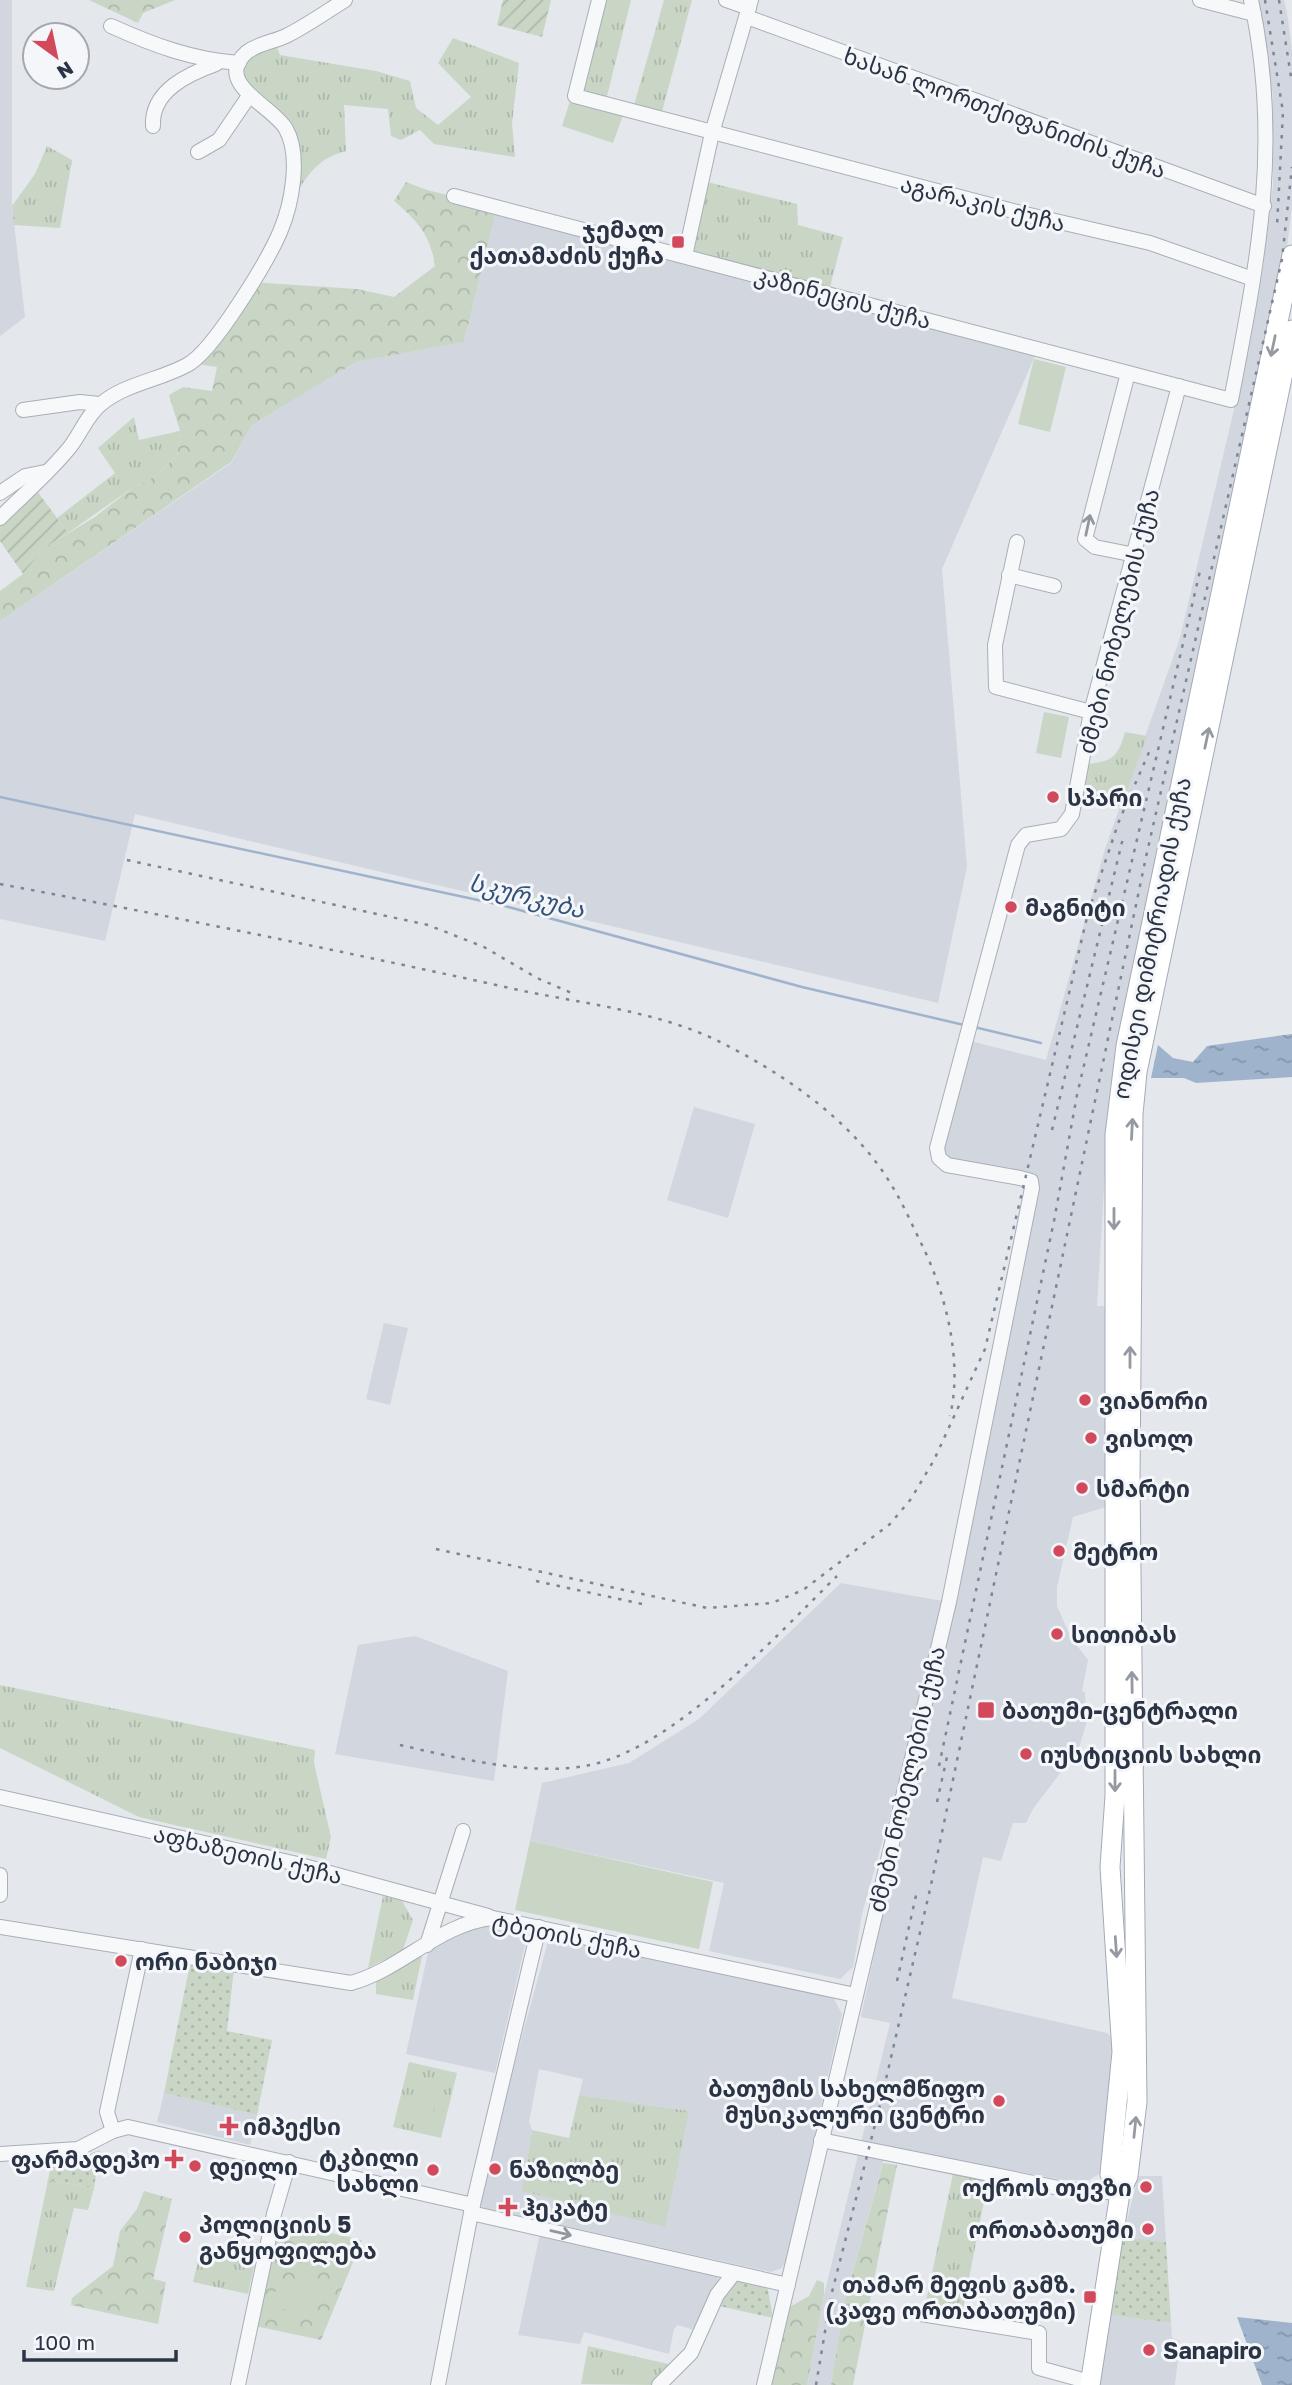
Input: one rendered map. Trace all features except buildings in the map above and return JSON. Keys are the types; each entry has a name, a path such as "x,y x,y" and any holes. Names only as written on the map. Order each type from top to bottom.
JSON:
{"main road":[{"name":"ოდისეი დიმიტრიადის ქუჩა","path":"1111,1879 1115,1797 1115,1148 1120,1079 1292,256"},
{"name":"ოდისეი დიმიტრიადის ქუჩა","path":"1135,1883 1130,1157 1135,1093 1292,330"},
{"path":"1111,1842 1121,1841 1133,1848"},
{"path":"1090,2383 1120,2193 1128,2176 1137,2102 1135,1883 1123,1886 1111,1879"},
{"path":"1111,1879 1122,2052 1110,2174 1120,2193"}],"street":[{"path":"0,519 71,446 99,404 113,395 190,364 211,345 281,231 290,197 291,143 276,115 249,96 238,80 239,63 260,44 288,35 345,0"},
{"name":"აგარაკის ქუჩა","path":"599,0 575,96 1021,213 1150,243 1253,279"},
{"name":"ხასან ლორთქიფანიძის ქუჩა","path":"726,0 1264,206"},
{"path":"1200,0 1253,7 1263,66 1268,122 1264,206 1253,279"},
{"path":"685,256 712,133 749,8"},
{"path":"111,26 143,41 203,61 239,63"},
{"path":"153,126 153,114 168,90 189,73 220,62"},
{"path":"198,152 219,140 249,96"},
{"name":"კაზინეცის ქუჩა","path":"454,197 1231,400 1253,279"},
{"path":"1128,373 1086,539 1096,547 1135,555"},
{"name":"ძმები ნობელების ქუჩა","path":"764,2385 954,1575 1032,1188 1031,1181 1020,1178 947,1166 939,1158 937,1148 1018,845 1026,835 1061,829 1068,821 1091,712 1179,386"},
{"path":"23,410 80,402 99,404"},
{"path":"0,493 25,476 46,471"},
{"path":"1017,542 995,645 996,687 1091,712"},
{"path":"1009,575 1054,586"},
{"name":"აფხაზეთის ქუჩა","path":"0,1797 293,1863 493,1918"},
{"path":"427,1945 463,1831"},
{"path":"0,1874 0,1895"},
{"name":"ტბეთის ქუჩა","path":"0,1927 351,1983 376,1974 459,1925 493,1918 855,1995"},
{"path":"438,2385 472,2209 539,1927"},
{"path":"113,2131 107,2112 142,1949"},
{"path":"0,2154 71,2150 128,2127 289,2162 788,2285"},
{"path":"821,2140 1064,2189 1120,2193"},
{"path":"238,2385 274,2214 289,2162"},
{"path":"659,2385 691,2353 717,2295 734,2273"},
{"path":"921,2314 1039,2333 1039,2368 1090,2383"},
{"path":"677,2385 683,2363"}],"shaded area":[{"path":"0,0 12,0 12,206 25,317 0,336"},
{"path":"1256,0 1284,0 1288,19 1292,50 1292,207 1284,270 1110,1088 1097,1306 1110,1306 1109,1506 1073,1517 1057,1587 1057,1606 1071,1638 1088,1660 1082,1691 1085,1692 1086,1724 1076,1758 1067,1764 1033,1809 1026,1823 1013,1823 1001,1861 983,1857 952,1998 1107,2033 1113,2039 1117,2056 1101,2173 1089,2180 1064,2180 887,2147 845,2300 831,2385 807,2385 824,2295 890,2023 861,2017 945,1618 862,1914 853,1967 840,1979 709,1951 724,1883 530,1841 542,1783 629,1763 699,1719 841,1583 948,1602 1032,1188 939,1158 966,1040 1046,1060 1105,849 1180,638 1248,350 1263,269 1273,185 1273,95"},
{"path":"497,207 1038,349 942,569 967,867 938,1003 135,814 105,941 0,919 0,621 231,463 252,425 356,362 464,342"},
{"path":"694,1107 755,1124 728,1218 667,1200"},
{"path":"384,1323 408,1328 390,1405 366,1399"},
{"path":"415,1636 508,1671 494,1781 335,1754 358,1645"},
{"path":"496,1926 527,1937 495,2073 406,2054 429,1948 475,1927"},
{"path":"549,1938 723,1972 833,1997 842,2014 786,2261 782,2268 771,2272 483,2208 480,2203 501,2113","holes":["539,2069 583,2079 579,2095 689,2111 523,2191 532,2130 529,2122"]},
{"path":"164,2093 257,2115 250,2145 157,2122"},
{"path":"1138,2176 1162,2176 1166,2242 1123,2237"},
{"path":"540,2234 719,2277 697,2331 678,2325 674,2329 669,2354 584,2332 580,2344 518,2335"},
{"path":"1110,2315 1171,2323 1172,2338 1180,2341 1175,2385 1099,2385"}],"green space":[{"path":"89,0 175,0 143,13 138,23"},
{"path":"503,0 551,0 542,37 497,25"},
{"path":"599,0 631,0 605,104 575,96"},
{"path":"664,0 692,0 660,119 632,112"},
{"path":"453,38 519,63 512,123 515,157 434,144 420,130 401,140 391,136 388,109 344,105 346,151 319,164 289,204 291,143 249,96 239,63 274,40 280,55 376,71 410,81 416,108 438,125 471,97 438,63"},
{"path":"571,98 623,115 613,143 562,126"},
{"path":"47,146 72,160 60,228 14,225 12,206 35,174"},
{"path":"406,182 427,190 497,207 464,342 356,362 252,425 231,462 0,621 0,591 23,574 44,548 95,517 132,488 154,477 177,456 180,431 169,395 183,387 212,391 217,367 197,364 251,282 357,289 394,297 435,266 422,229 394,201"},
{"path":"707,182 797,204 798,225 843,237 829,291 690,252"},
{"path":"1034,359 1066,367 1050,432 1018,424"},
{"path":"134,417 139,440 180,431 177,456 154,477 132,488 68,533 57,518 115,473 98,448"},
{"path":"32,484 68,533 44,548 23,574 0,541 0,518"},
{"path":"1044,712 1069,717 1061,758 1036,753"},
{"path":"1125,732 1147,736 1121,807 1076,795 1082,765 1111,758 1119,749"},
{"path":"0,1685 315,1750 314,1763 331,1837 326,1859 139,1817 0,1748"},
{"path":"530,1841 713,1882 699,1949 515,1910"},
{"path":"383,1896 402,1901 413,1920 403,1950 368,1968"},
{"path":"422,1956 413,2000 376,1994 376,1981"},
{"path":"190,1964 234,1969 227,2031 272,2040 257,2115 164,2093"},
{"path":"409,2062 457,2073 441,2138 393,2127"},
{"path":"419,2085 438,2089 432,2118 413,2113"},
{"path":"579,2095 689,2111 665,2227 522,2191 532,2130 569,2138"},
{"path":"100,2150 94,2188 48,2180 52,2160 77,2159"},
{"path":"883,2163 897,2165 853,2385 831,2385 845,2300"},
{"path":"953,2174 988,2180 962,2315 925,2306"},
{"path":"48,2180 94,2188 88,2210 74,2208 54,2291 26,2287"},
{"path":"144,2191 172,2199 153,2279 166,2282 158,2324 71,2305 72,2298 113,2266 120,2231 137,2209"},
{"path":"278,2221 362,2240 321,2340 255,2326"},
{"path":"1123,2237 1166,2242 1171,2323 1110,2315"},
{"path":"201,2250 255,2262 248,2294 193,2282"},
{"path":"738,2279 767,2284 773,2318 719,2306 727,2290"},
{"path":"278,2280 318,2288 313,2315 272,2307"},
{"path":"817,2280 824,2283 824,2295 807,2385 767,2385 784,2310 809,2296"},
{"path":"588,2346 673,2365 654,2385 581,2384"}],"water":[{"path":"1292,1034 1292,1077 1196,1083 1184,1078 1151,1078 1158,1045 1173,1058 1193,1062 1207,1046"},
{"path":"1237,2317 1292,2323 1292,2385 1262,2385"}],"waterway":[{"name":"სკურკუბა","path":"0,797 501,905 802,987 964,1025"},
{"name":"სკურკუბა","path":"974,1027 1041,1043"}],"railway":[{"path":"1265,0 1283,112 1277,226"},
{"path":"1279,0 1292,83"},
{"path":"816,2385 831,2296 880,2105 931,1885 1146,857 1282,259 1292,167"},
{"path":"939,1766 1054,1221 1077,1095 1200,571"},
{"path":"436,1549 707,1608 772,1603 803,1590 890,1524 911,1499 934,1460 985,1349 1088,913 1119,821 1150,750"},
{"path":"1052,1130 1123,838"},
{"path":"127,860 428,925 484,947 537,978 574,994"},
{"path":"0,884 644,1015 697,1032 747,1056 796,1087 841,1124 880,1167 899,1197 931,1264 945,1306 953,1351 954,1395 950,1416"},
{"path":"400,1745 495,1764 544,1769 590,1765 623,1754 656,1736 722,1686 837,1576"},
{"path":"536,1581 642,1604"},
{"path":"937,1802 947,1757"},
{"path":"897,1981 917,1891"}],"place":[{"name":"ჯემალ ქათამაძის ქუჩა","path":"678,242"},
{"name":"სპარი","path":"1053,797"},
{"name":"მაგნიტი","path":"1011,907"},
{"name":"ვიანორი","path":"1085,1400"},
{"name":"ვისოლ","path":"1091,1438"},
{"name":"სმარტი","path":"1082,1488"},
{"name":"მეტრო","path":"1059,1551"},
{"name":"სითიბას","path":"1057,1634"},
{"name":"ბათუმი-ცენტრალი","path":"986,1710"},
{"name":"იუსტიციის სახლი","path":"1026,1754"},
{"name":"ორი ნაბიჯი","path":"121,1961"},
{"name":"ბათუმის სახელმწიფო მუსიკალური ცენტრი","path":"999,2101"},
{"name":"იმპექსი","path":"229,2126"},
{"name":"ფარმადეპო","path":"174,2159"},
{"name":"დეილი","path":"195,2166"},
{"name":"ნაზილბე","path":"495,2169"},
{"name":"ტკბილი სახლი","path":"433,2170"},
{"name":"ოქროს თევზი","path":"1146,2187"},
{"name":"ჰეკატე","path":"508,2207"},
{"name":"ორთაბათუმი","path":"1148,2229"},
{"name":"პოლიციის 5 განყოფილება","path":"185,2237"},
{"name":"თამარ მეფის გამზ. (კაფე ორთაბათუმი)","path":"1090,2297"},
{"name":"Sanapiro","path":"1149,2350"}]}
